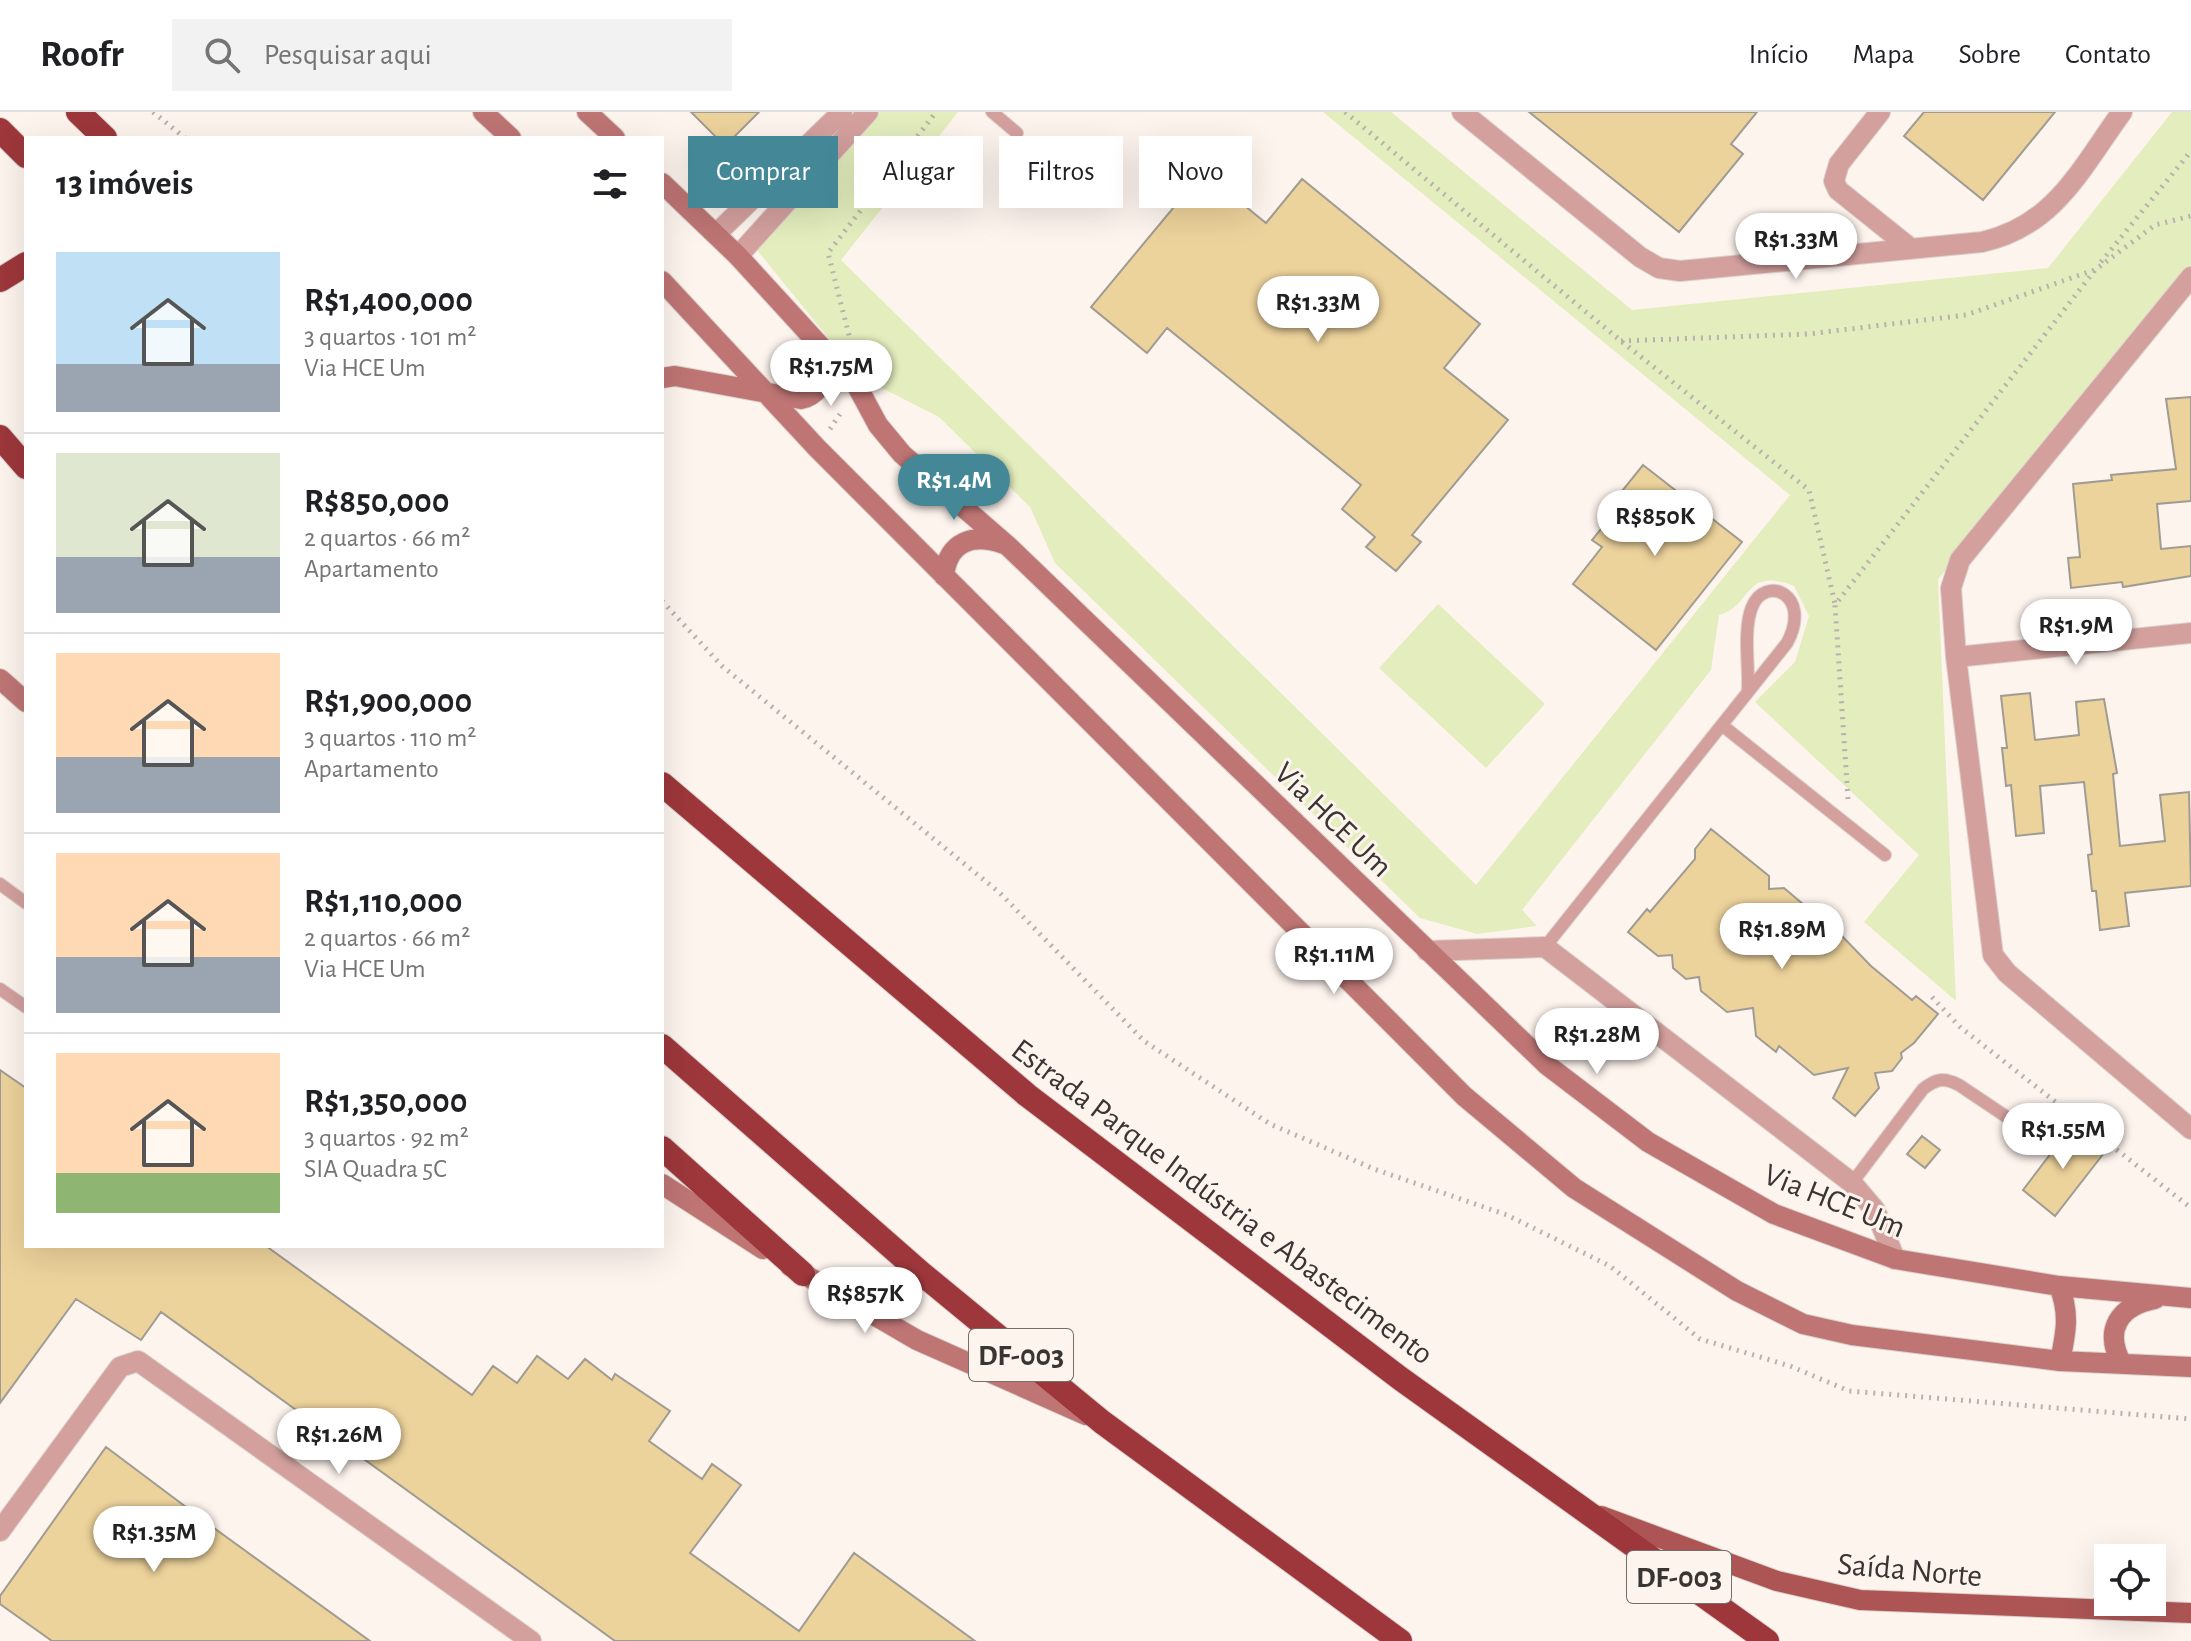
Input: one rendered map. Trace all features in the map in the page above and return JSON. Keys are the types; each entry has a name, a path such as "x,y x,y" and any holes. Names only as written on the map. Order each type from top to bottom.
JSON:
{"highway":[{"path":"78,112 103,136"},
{"path":"0,130 24,154"},
{"path":"0,280 24,265"},
{"path":"0,437 24,465"},
{"name":"Estrada Parque Indústria e Abastecimento","path":"664,786 1027,1095 1401,1379 1767,1641"},
{"name":"DF-003","path":"664,1048 921,1273 1102,1422 1400,1641"},
{"path":"664,1150 803,1274"}],"main road":[{"path":"483,112 509,136"},
{"path":"587,112 613,136"},
{"name":"Via HCE Um","path":"664,185 738,256 857,386 878,425 902,454 1008,546 1547,1065 1648,1142 1774,1214 1895,1259 2059,1286 2181,1297"},
{"path":"664,283 817,448 1464,1096 1574,1188 1737,1291 1803,1324 1852,1335 2060,1361 2191,1367"},
{"path":"664,378 675,376 771,395 812,397 833,359"},
{"path":"0,454 24,466"},
{"path":"944,576 951,553 970,538 985,538 1008,546"},
{"path":"0,679 24,700"},
{"path":"664,1185 803,1274 917,1340 1102,1422"},
{"path":"2059,1286 2067,1305 2060,1361"},
{"path":"2122,1364 2114,1350 2114,1331 2120,1314 2136,1302 2181,1297"},
{"name":"Saída Norte","path":"1590,1512 1777,1581 1860,1600 2191,1613"}],"street":[{"path":"716,234 842,112"},
{"path":"738,256 868,112"},
{"path":"1462,112 1640,257 1659,268 1680,271 1982,242 2011,236 2038,220 2122,112"},
{"path":"1880,112 1839,164 1834,181 1838,190 1909,247"},
{"path":"2191,277 1960,560 1951,588 1956,657 1993,955 2007,973 2191,1129"},
{"path":"1956,657 2191,633"},
{"path":"1427,951 1455,953 1545,947 1852,1183 1875,1210 1895,1259"},
{"path":"0,1531 120,1367 130,1361 147,1365 531,1641"}],"lane":[{"path":"992,112 1017,133"},
{"path":"1545,947 1723,726 1748,689 1768,668 1796,625 1795,608 1788,596 1776,591 1762,594 1752,604 1748,689"},
{"path":"1723,726 1885,855"},
{"path":"0,884 24,902"},
{"path":"0,989 24,1006"},
{"path":"1852,1183 1923,1089 1935,1080 1948,1079 1959,1085 2044,1142"}],"path":[{"path":"153,112 183,136"},
{"path":"817,448 860,377 828,253 936,112"},
{"path":"1345,112 1621,341 1809,490 1835,605 1849,828"},
{"path":"1835,605 2191,151"},
{"path":"1621,341 1808,334 1966,315 2095,270 2155,225 2191,216"},
{"path":"664,603 722,666 1000,893 1144,1041 1270,1124 1374,1169 1507,1215 1610,1266 1700,1339 1790,1366 1849,1391 2191,1419"},
{"path":"1932,997 1960,1027 2191,1208"}],"green space":[{"path":"879,112 958,112 939,136 856,136"},
{"path":"1323,112 1391,112 1632,310 2048,268 2172,112 2191,112 2191,290 1938,579 1956,1001 1864,922 1919,855 1755,702 1795,662 1809,616 1794,586 1777,581 1756,584 1730,611 1719,615 1711,670 1522,910 1537,926 1477,934 1420,918 1055,563 1030,507 939,417 860,377 752,244 787,208 838,208 838,155 854,138 854,208 882,208 841,260 1476,885 1790,495"},
{"path":"1438,604 1545,704 1486,768 1379,668"}],"building":[{"path":"691,112 759,112 735,136 715,136"},
{"path":"1529,112 1757,112 1731,144 1743,154 1679,232"},
{"path":"1924,112 2055,112 1983,200 1904,136"},
{"path":"1302,179 1480,324 1444,368 1508,420 1412,535 1421,542 1396,571 1366,547 1375,537 1342,509 1361,485 1167,328 1147,353 1091,307 1173,208 1247,208 1266,223"},
{"path":"2191,397 2191,501 2157,504 2161,549 2191,546 2191,576 2123,587 2122,582 2071,588 2068,558 2080,557 2073,484 2112,480 2111,475 2176,469 2166,399"},
{"path":"1643,465 1742,542 1656,650 1573,584 1602,547 1592,540 1628,496 1622,491"},
{"path":"2030,693 2035,740 2079,735 2076,702 2104,699 2117,773 2113,774 2120,846 2165,841 2160,795 2189,792 2191,886 2125,893 2129,926 2100,930 2088,855 2092,854 2084,782 2040,786 2044,833 2016,836 2011,785 2006,786 2002,748 2007,748 2001,696"},
{"path":"1711,829 1769,876 1769,889 1784,888 1810,910 1812,934 1839,933 1871,966 1912,1000 1916,996 1938,1014 1914,1043 1901,1053 1902,1058 1892,1071 1875,1073 1879,1088 1855,1116 1833,1098 1848,1068 1814,1075 1779,1046 1776,1052 1756,1036 1753,1008 1727,1012 1701,991 1699,977 1686,979 1673,968 1672,955 1658,956 1628,932 1647,909 1650,912 1695,859 1695,849"},
{"path":"0,1070 24,1087 24,1248 269,1248 472,1395 493,1366 517,1383 537,1356 568,1379 585,1359 612,1380 615,1374 670,1411 649,1441 702,1479 712,1464 741,1485 690,1553 799,1631 854,1553 975,1641 615,1641 161,1312 141,1340 76,1299 0,1403"},
{"path":"2071,1127 2104,1153 2055,1216 2023,1190"},
{"path":"1922,1136 1940,1150 1925,1168 1907,1154"},
{"path":"106,1447 370,1641 52,1641 0,1604 0,1596"}]}
